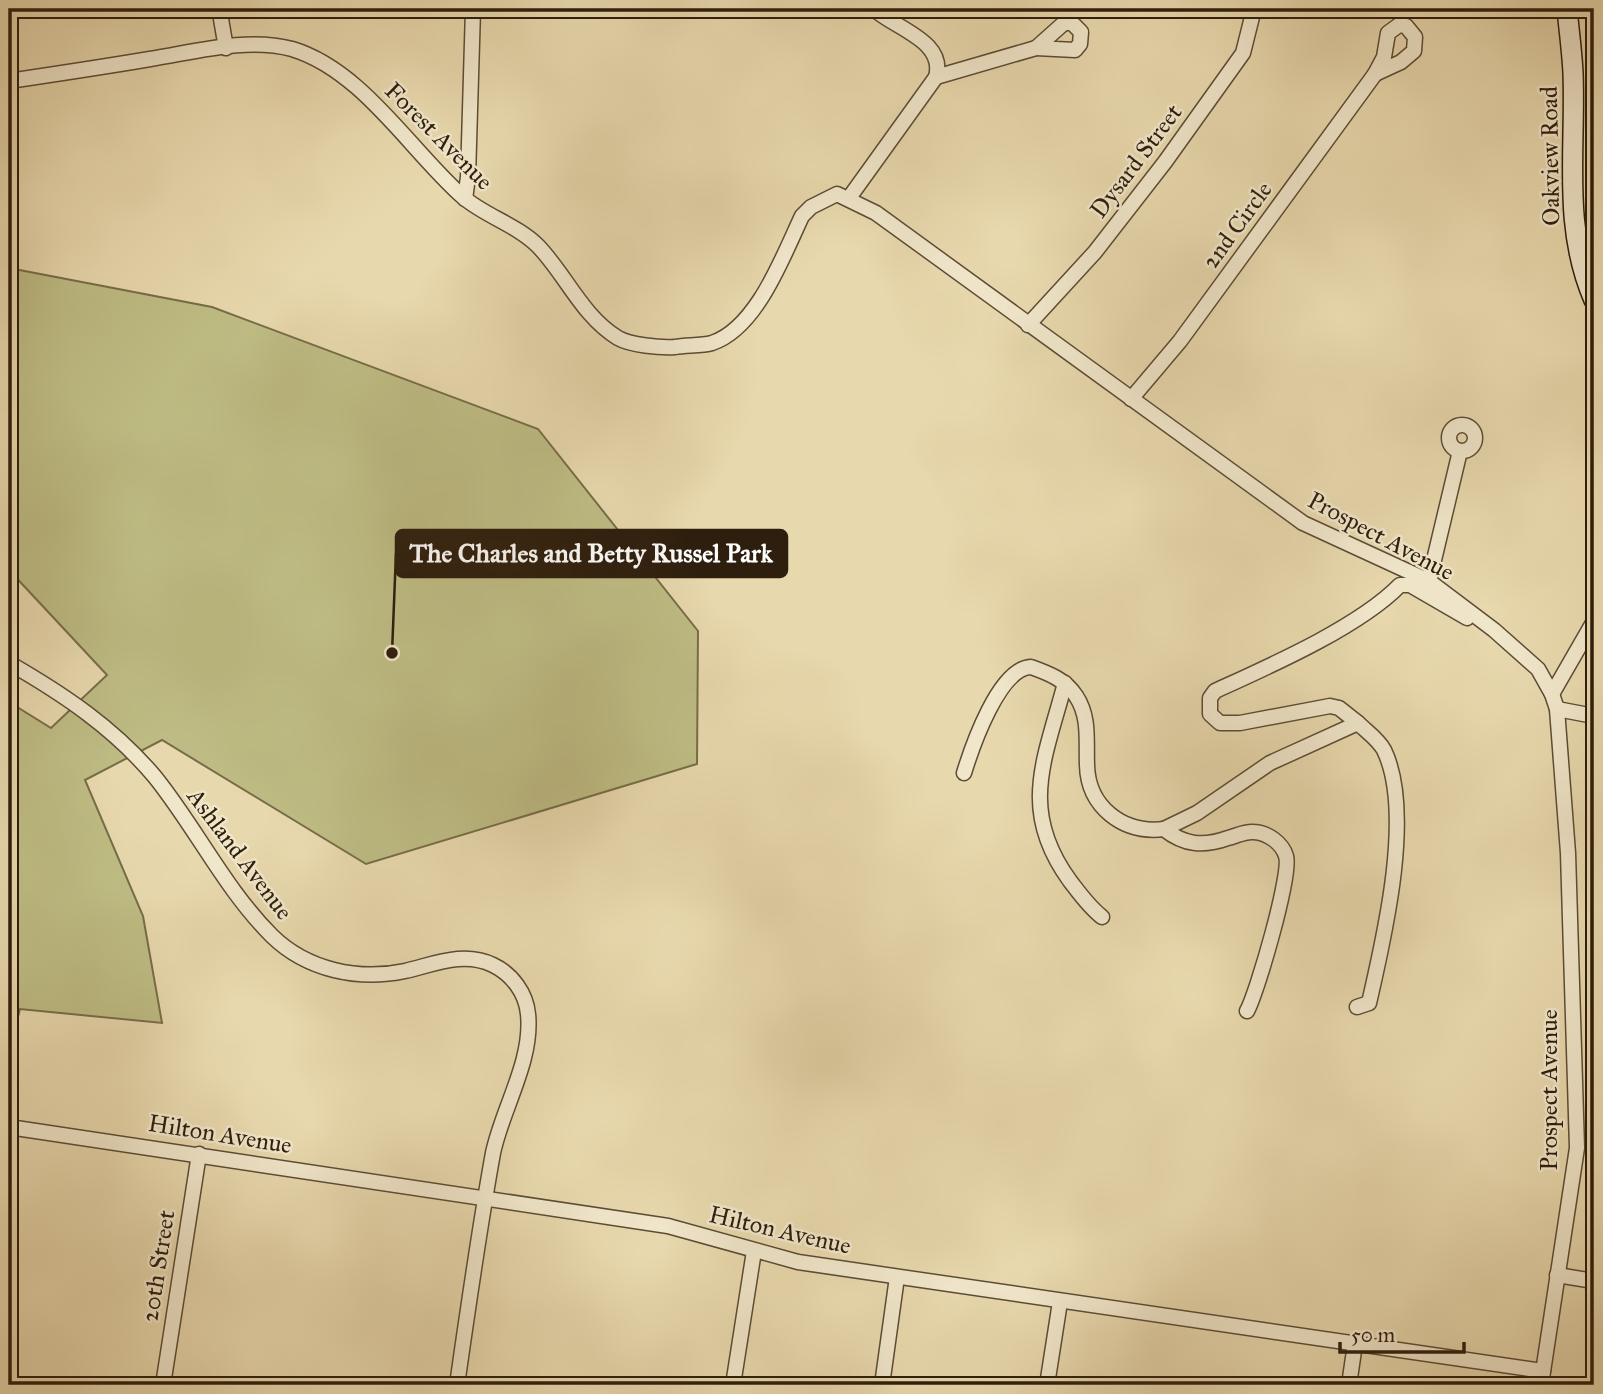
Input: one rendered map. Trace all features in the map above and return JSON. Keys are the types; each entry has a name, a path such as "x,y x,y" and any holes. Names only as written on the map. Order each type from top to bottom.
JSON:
{"street":[{"path":"225,9 221,19 226,48"},
{"path":"465,199 473,9"},
{"path":"849,198 936,77 939,65 933,51 874,9"},
{"name":"Dysard Street","path":"1028,325 1095,252 1165,163 1243,52 1254,9"},
{"name":"Oakview Road","path":"1567,9 1573,74 1572,210 1578,260 1594,300"},
{"name":"Forest Avenue","path":"9,81 260,44 293,50 340,74 361,90 413,149 465,199 535,244 582,306 619,339 666,348 712,343 734,328 752,311 766,290 802,216 811,207 837,194 849,198"},
{"path":"936,77 1036,48"},
{"name":"2nd Circle","path":"1131,399 1180,341 1375,74"},
{"name":"Prospect Avenue","path":"849,198 876,213 1303,523 1429,581 1494,630 1538,669 1557,709 1568,853 1577,1148 1542,1378"},
{"path":"1429,581 1460,451"},
{"path":"1357,1007 1369,1003 1390,889 1395,790 1384,751 1358,723 1339,708 1330,706 1240,723 1220,723 1210,714 1210,698 1215,691 1278,663 1385,601 1400,585 1410,585 1439,604 1494,630"},
{"path":"1552,694 1594,621"},
{"name":"Ashland Avenue","path":"9,663 68,697 138,759 156,779 242,901 273,936 294,953 315,965 358,974 402,972 460,958 482,960 509,973 528,1013 527,1038 494,1151 457,1385"},
{"path":"964,773 982,723 994,701 1017,673 1031,667 1065,683 1076,695 1083,711 1088,735 1087,767 1091,787 1105,810 1126,825 1141,830 1164,829 1176,825 1270,762 1358,723"},
{"path":"1065,683 1038,788 1039,813 1058,865 1090,908 1102,917"},
{"path":"1557,709 1594,716"},
{"path":"1164,829 1177,839 1194,845 1254,832 1277,842 1286,855 1286,878 1264,964 1247,1011"},
{"name":"Hilton Avenue","path":"9,1126 668,1226 799,1262 1355,1344 1542,1378"},
{"name":"20th Street","path":"163,1385 199,1154"},
{"path":"733,1385 754,1251"},
{"path":"1557,1275 1594,1281"},
{"path":"882,1385 897,1277"},
{"path":"1047,1385 1060,1302"},
{"path":"1349,1385 1355,1344"}],"shaded area":[{"path":"9,268 212,307 538,429 698,631 697,764 366,864 162,740 85,780 143,916 162,1023 20,1009 9,1052 9,702 51,728 107,675 9,570"}],"place":[{"name":"The Charles and Betty Russel Park","path":"392,653"}]}
